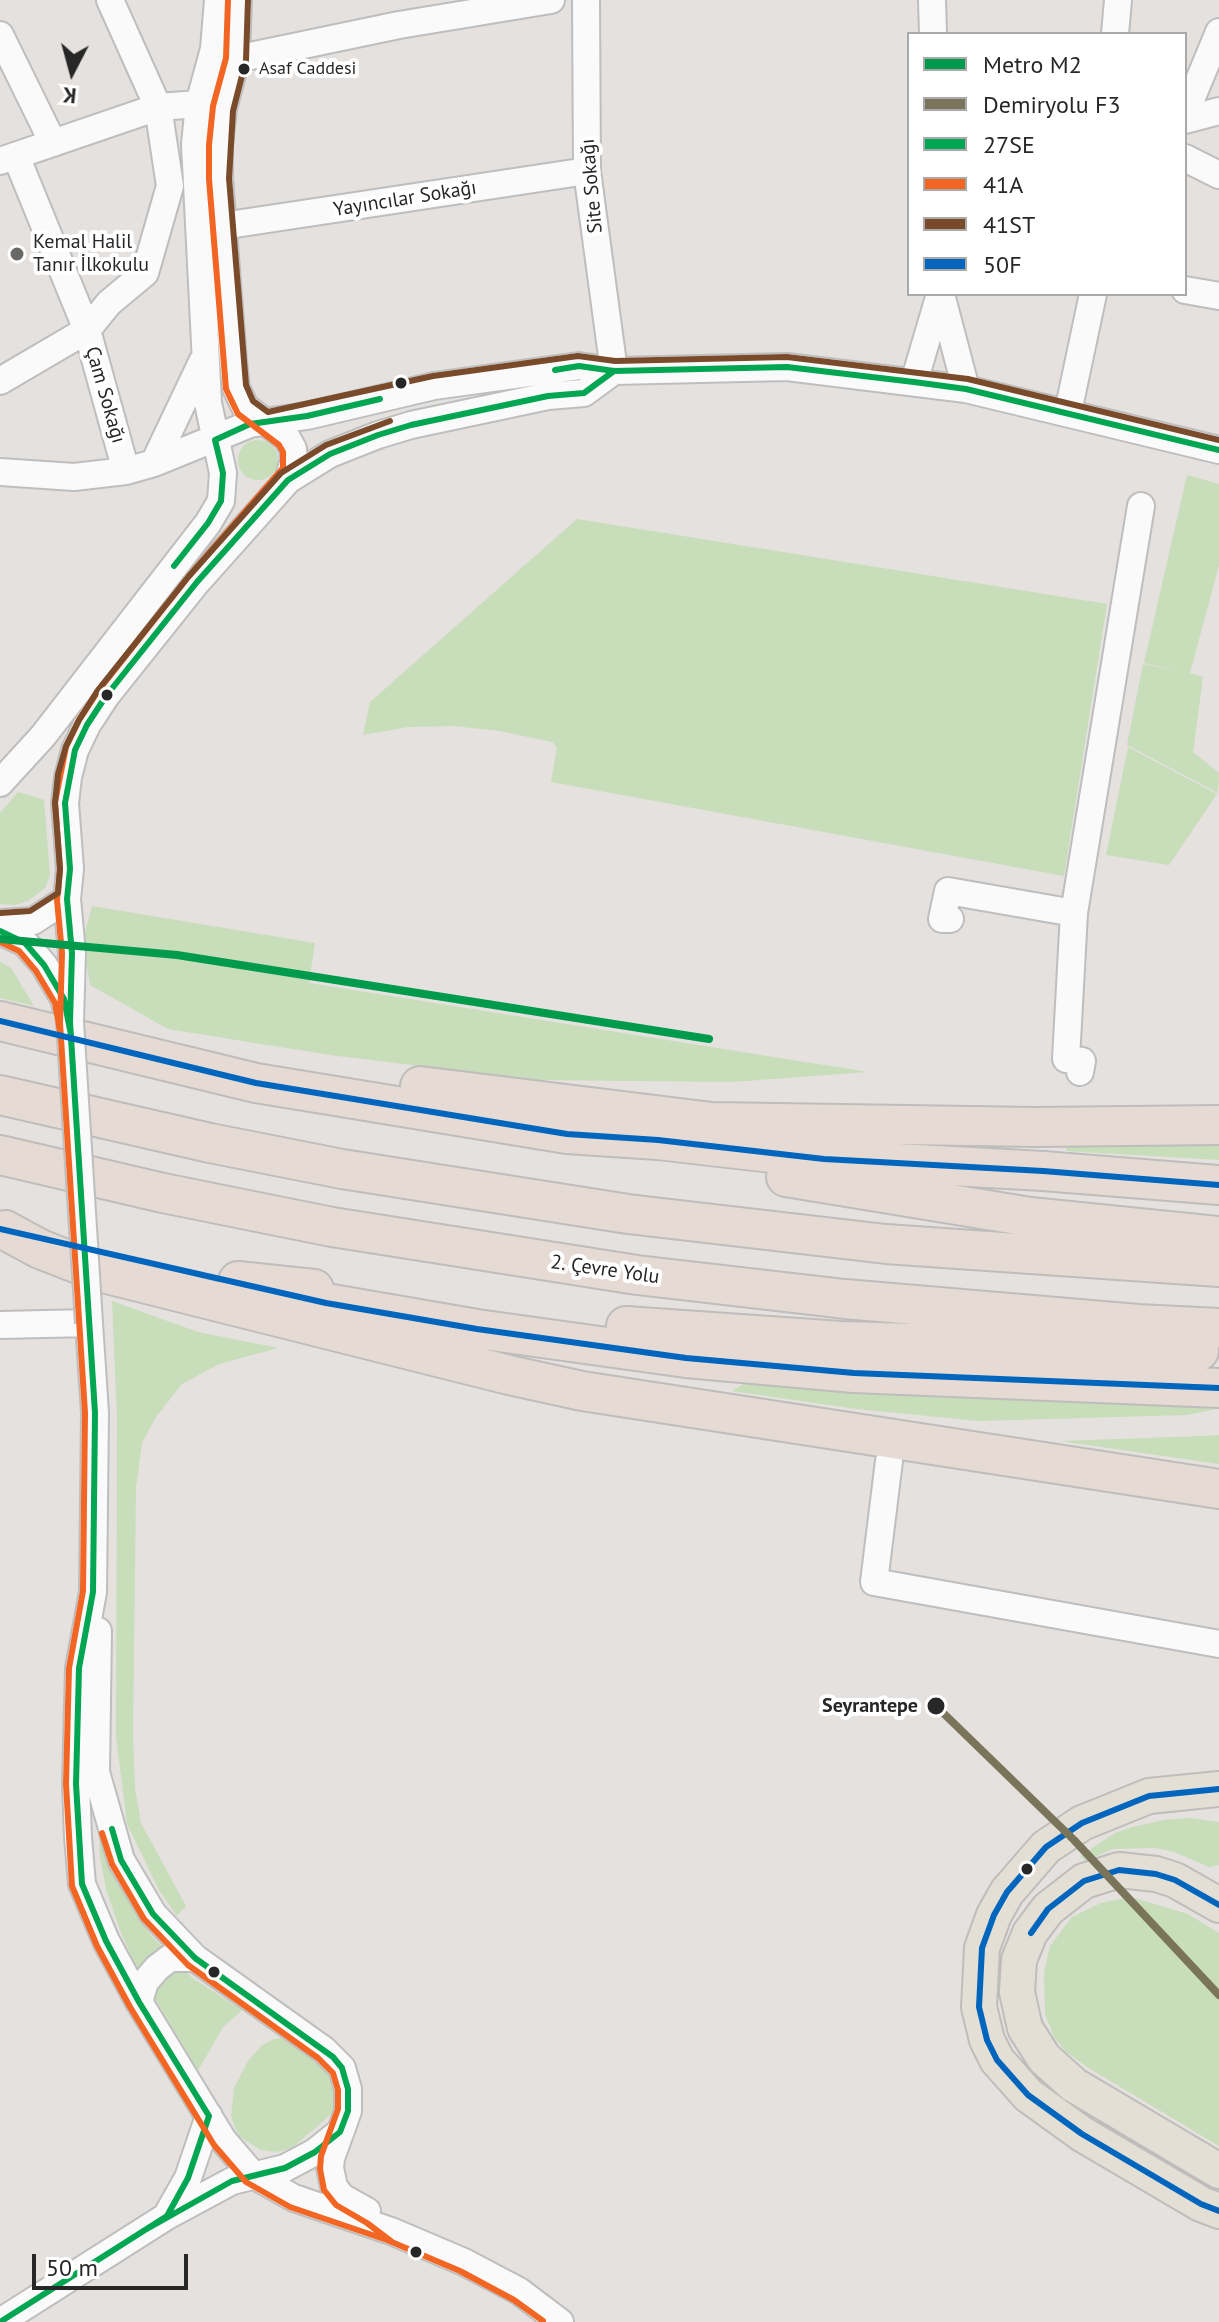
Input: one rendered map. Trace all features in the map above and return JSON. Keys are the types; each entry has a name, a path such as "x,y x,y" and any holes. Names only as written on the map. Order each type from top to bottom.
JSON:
{"highway":[{"path":"0,1021 256,1083 567,1134 658,1140 824,1159 1043,1171 1219,1185"},
{"path":"256,1083 382,1082 712,1122 1035,1127 1219,1125"},
{"path":"0,1095 313,1163 628,1214 886,1244 1219,1267"},
{"path":"567,1134 628,1151 861,1192 1030,1217 1219,1236"},
{"name":"2. Çevre Yolu","path":"0,1155 163,1193 332,1227 637,1275 845,1299 1219,1328"},
{"path":"2,1229 326,1303 686,1358 854,1373 1219,1388"},
{"path":"2,1229 40,1249 99,1272 494,1372 582,1391 1219,1489"},
{"path":"238,1281 331,1290 403,1303 545,1320 640,1328 841,1341 1219,1351"}],"main road":[{"path":"1209,1792 1149,1796 1082,1823 1046,1847 1007,1892 994,1915 982,1948 979,2007 987,2040 997,2060 1028,2095 1082,2134 1213,2213"},
{"path":"1219,1884 1200,1885 1156,1874 1119,1870 1084,1881 1048,1909 1030,1933 1019,1960 1017,1992 1025,2028 1031,2038 1044,2058 1074,2085 1219,2171"},
{"path":"1175,1880 1219,1905"}],"street":[{"name":"Çam Sokağı","path":"110,0 158,107 170,186 145,273 109,303 87,330 126,471"},
{"path":"0,783 43,736 219,506 223,473 208,403 195,144 199,104 214,49 218,0"},
{"path":"238,0 236,59 223,109 219,145 222,226 236,388 245,407 287,438 293,449 293,472 197,582 106,696 75,750 65,803 70,869 67,899 72,953 70,1022 96,1426 93,1592 98,1633 96,1772 121,1860 153,1914 195,1958 333,2057 342,2068 348,2089 348,2111 330,2168 334,2187 342,2197 373,2215 391,2231"},
{"path":"236,59 399,25 551,0"},
{"name":"Site Sokağı","path":"586,0 587,171 614,371"},
{"path":"932,0 933,32"},
{"path":"1115,0 1115,32"},
{"path":"1187,112 1219,32"},
{"path":"0,35 53,143"},
{"path":"0,381 87,330 8,159 158,107 199,104"},
{"path":"1187,117 1219,111"},
{"path":"1187,159 1219,175"},
{"name":"Yayıncılar Sokağı","path":"222,226 587,171"},
{"path":"1187,290 1219,296"},
{"path":"914,382 939,296"},
{"path":"941,296 966,389"},
{"path":"1068,412 1093,296"},
{"path":"154,463 205,355"},
{"path":"0,472 74,477 126,471 215,440 237,428 307,416 434,386 579,366 614,371 787,367 914,382 966,389 1219,450"},
{"path":"288,480 330,454 378,435 548,396 584,393 614,371"},
{"path":"1080,1072 1082,1061 1066,1059 1074,913 1141,506"},
{"path":"950,919 942,919 948,891 1074,913"},
{"path":"0,923 33,921 67,899"},
{"path":"0,931 25,943 44,965 64,999 70,1022"},
{"path":"0,1325 89,1323"},
{"path":"889,1461 874,1582 1219,1644"},
{"path":"93,1592 79,1668 76,1784 82,1884 106,1941 139,2002 223,2140 253,2175 294,2198 391,2231 464,2262 519,2291 551,2319"},
{"path":"139,2002 145,1982 157,1968 170,1958 195,1958"},
{"path":"167,2216 188,2178 209,2116"},
{"path":"0,2322 167,2216 224,2185 285,2168 315,2152 340,2132"}],"green space":[{"path":"258,440 272,446 278,460 272,474 258,480 244,474 238,460 244,446"},
{"path":"1187,475 1219,484 1219,565 1190,673 1203,677 1193,752 1219,773 1218,793 1127,745 1143,664 1179,671 1144,663"},
{"path":"577,519 1107,604 1064,876 551,782 557,747 552,742 500,731 453,726 408,727 363,735 370,702"},
{"path":"1128,747 1217,794 1169,865 1106,855"},
{"path":"18,792 44,800 50,875 45,888 28,901 15,905 0,904 0,813"},
{"path":"92,906 315,943 309,983 868,1072 732,1082 536,1080 330,1055 168,1029 90,985 83,939"},
{"path":"0,962 11,968 34,1006 0,998"},
{"path":"1219,1139 1219,1160 1066,1151 1066,1142"},
{"path":"112,1301 198,1332 278,1348 219,1364 182,1384 156,1417 142,1443 136,1487 135,1789 141,1823 186,1906 177,1916 159,1890 127,1824 116,1736 117,1416"},
{"path":"750,1380 1217,1409 1187,1415 978,1421 857,1409 732,1391"},
{"path":"1219,1435 1219,1464 1060,1441 1202,1436"},
{"path":"1189,1818 1219,1822 1219,1865 1209,1867 1156,1848 1112,1849 1086,1861 1080,1856 1115,1833 1132,1827"},
{"path":"99,1834 126,1894 150,1934 191,1977 242,2010 223,2027 198,2071 136,1967 120,1930 106,1889"},
{"path":"1131,1897 1188,1914 1219,1933 1219,2146 1065,2051 1054,2037 1045,2014 1044,1972 1050,1946 1072,1917 1101,1903"},
{"path":"291,2036 338,2066 336,2105 329,2116 292,2148 276,2152 261,2150 240,2137 236,2130 231,2116 234,2088 248,2061 262,2045"}],"metro line":[{"name":"M2","path":"0,939 177,955 709,1039"}],"rail line":[{"name":"F3","path":"936,1706 1074,1840 1219,1995"}],"transit line":[{"name":"41A","path":"228,0 226,58 213,106 209,145 226,389 238,414 279,445 283,452 283,468 189,576 98,691 66,747 55,802 60,869 57,900 62,953 60,1023 85,1413 83,1591 69,1668 66,1784 72,1886 97,1946 130,2007 214,2145 246,2182 290,2207 387,2240 460,2271 514,2300 543,2321"},
{"name":"41ST","path":"248,0 246,60 233,111 229,178 246,385 253,401 268,412 433,376 578,356 615,361 787,357 968,379 1219,440"},
{"name":"27SE","path":"555,370 579,366 614,371 787,367 914,382 966,389 1219,450"},
{"name":"27SE","path":"0,2322 167,2216 188,2178 209,2116 139,2002 106,1941 82,1884 76,1784 79,1668 93,1592 95,1413 70,1022 72,953 67,899 70,869 65,803 75,750 106,696 197,582 288,480 330,454 378,435 548,396 584,393 614,371"},
{"name":"27SE","path":"174,566 221,501 223,473 215,440 250,424 307,416 380,399"},
{"name":"41ST","path":"0,913 30,911 58,893 60,869 55,803 58,774 66,746 98,690 189,576 281,473 326,445 390,421"},
{"name":"27SE","path":"0,931 25,943 44,965 64,999 71,1035"},
{"name":"41A","path":"0,942 19,951 36,971 55,1003 61,1037"},
{"name":"50F","path":"0,1021 256,1083 567,1134 658,1140 824,1159 1043,1171 1219,1185"},
{"name":"50F","path":"0,1229 326,1303 477,1329 686,1358 854,1373 1219,1388"},
{"name":"50F","path":"1219,1789 1149,1796 1082,1823 1046,1847 1007,1892 994,1915 982,1948 979,2007 987,2040 997,2060 1028,2095 1082,2134 1201,2204 1219,2211"},
{"name":"27SE","path":"112,1829 121,1860 153,1914 195,1958 333,2057 342,2068 348,2089 348,2111 340,2132 315,2152 285,2168 232,2181 145,2230"},
{"name":"41A","path":"102,1833 112,1864 144,1919 188,1965 318,2058 333,2073 338,2090 338,2109 321,2156 324,2190 336,2205 392,2242"},
{"name":"50F","path":"1031,1933 1048,1909 1084,1881 1119,1870 1156,1874 1175,1880 1219,1905"}],"place":[{"name":"Asaf Caddesi","path":"244,69"},
{"name":"Kemal Halil Tanır İlkokulu","path":"17,254"},
{"name":"Seyrantepe","path":"936,1706"}]}
